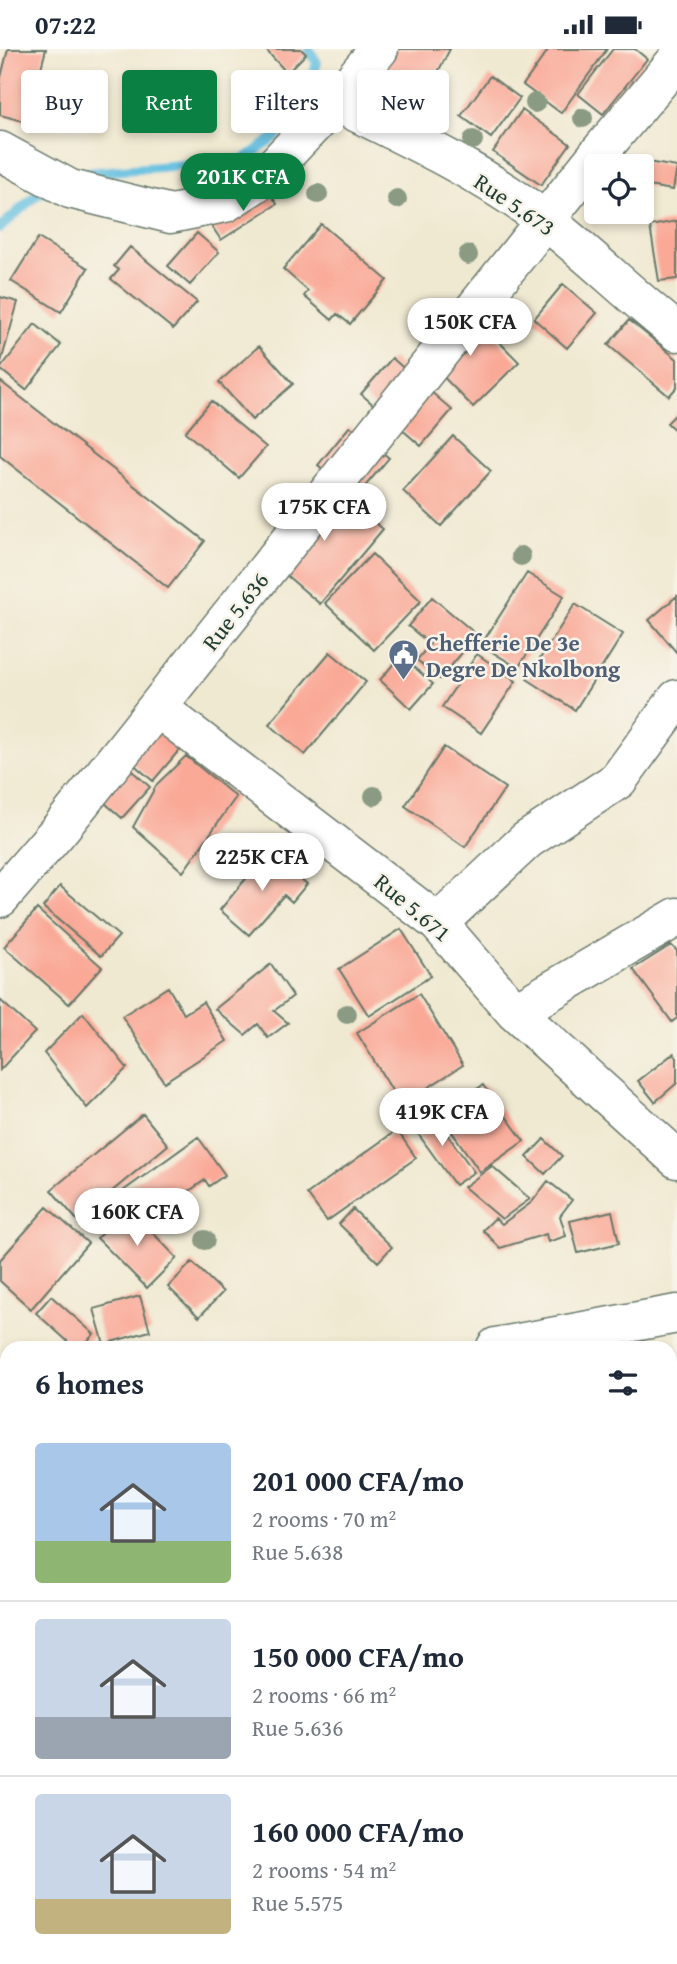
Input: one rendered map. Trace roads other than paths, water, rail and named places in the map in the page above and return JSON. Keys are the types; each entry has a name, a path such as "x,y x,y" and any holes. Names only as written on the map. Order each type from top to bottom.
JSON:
{"street":[{"path":"343,92 379,49"},
{"name":"Rue 5.636","path":"0,898 158,708 545,221 677,60"},
{"name":"Rue 5.673","path":"343,106 401,134 488,183 545,221 630,296 677,332"},
{"path":"0,151 70,189 171,214 225,203 262,179 306,133"},
{"path":"438,923 527,840 618,780 677,699"},
{"name":"Rue 5.671","path":"158,708 438,923 515,1012 677,1159"},
{"path":"515,1012 677,916"},
{"path":"529,1341 677,1314"}],"waterway":[{"path":"74,179 86,173 243,160 274,138 306,98 317,63 309,49"},
{"path":"0,228 36,195 50,189"}],"place":[{"name":"Chefferie De 3e Degre De Nkolbong","path":"403,682"}]}
